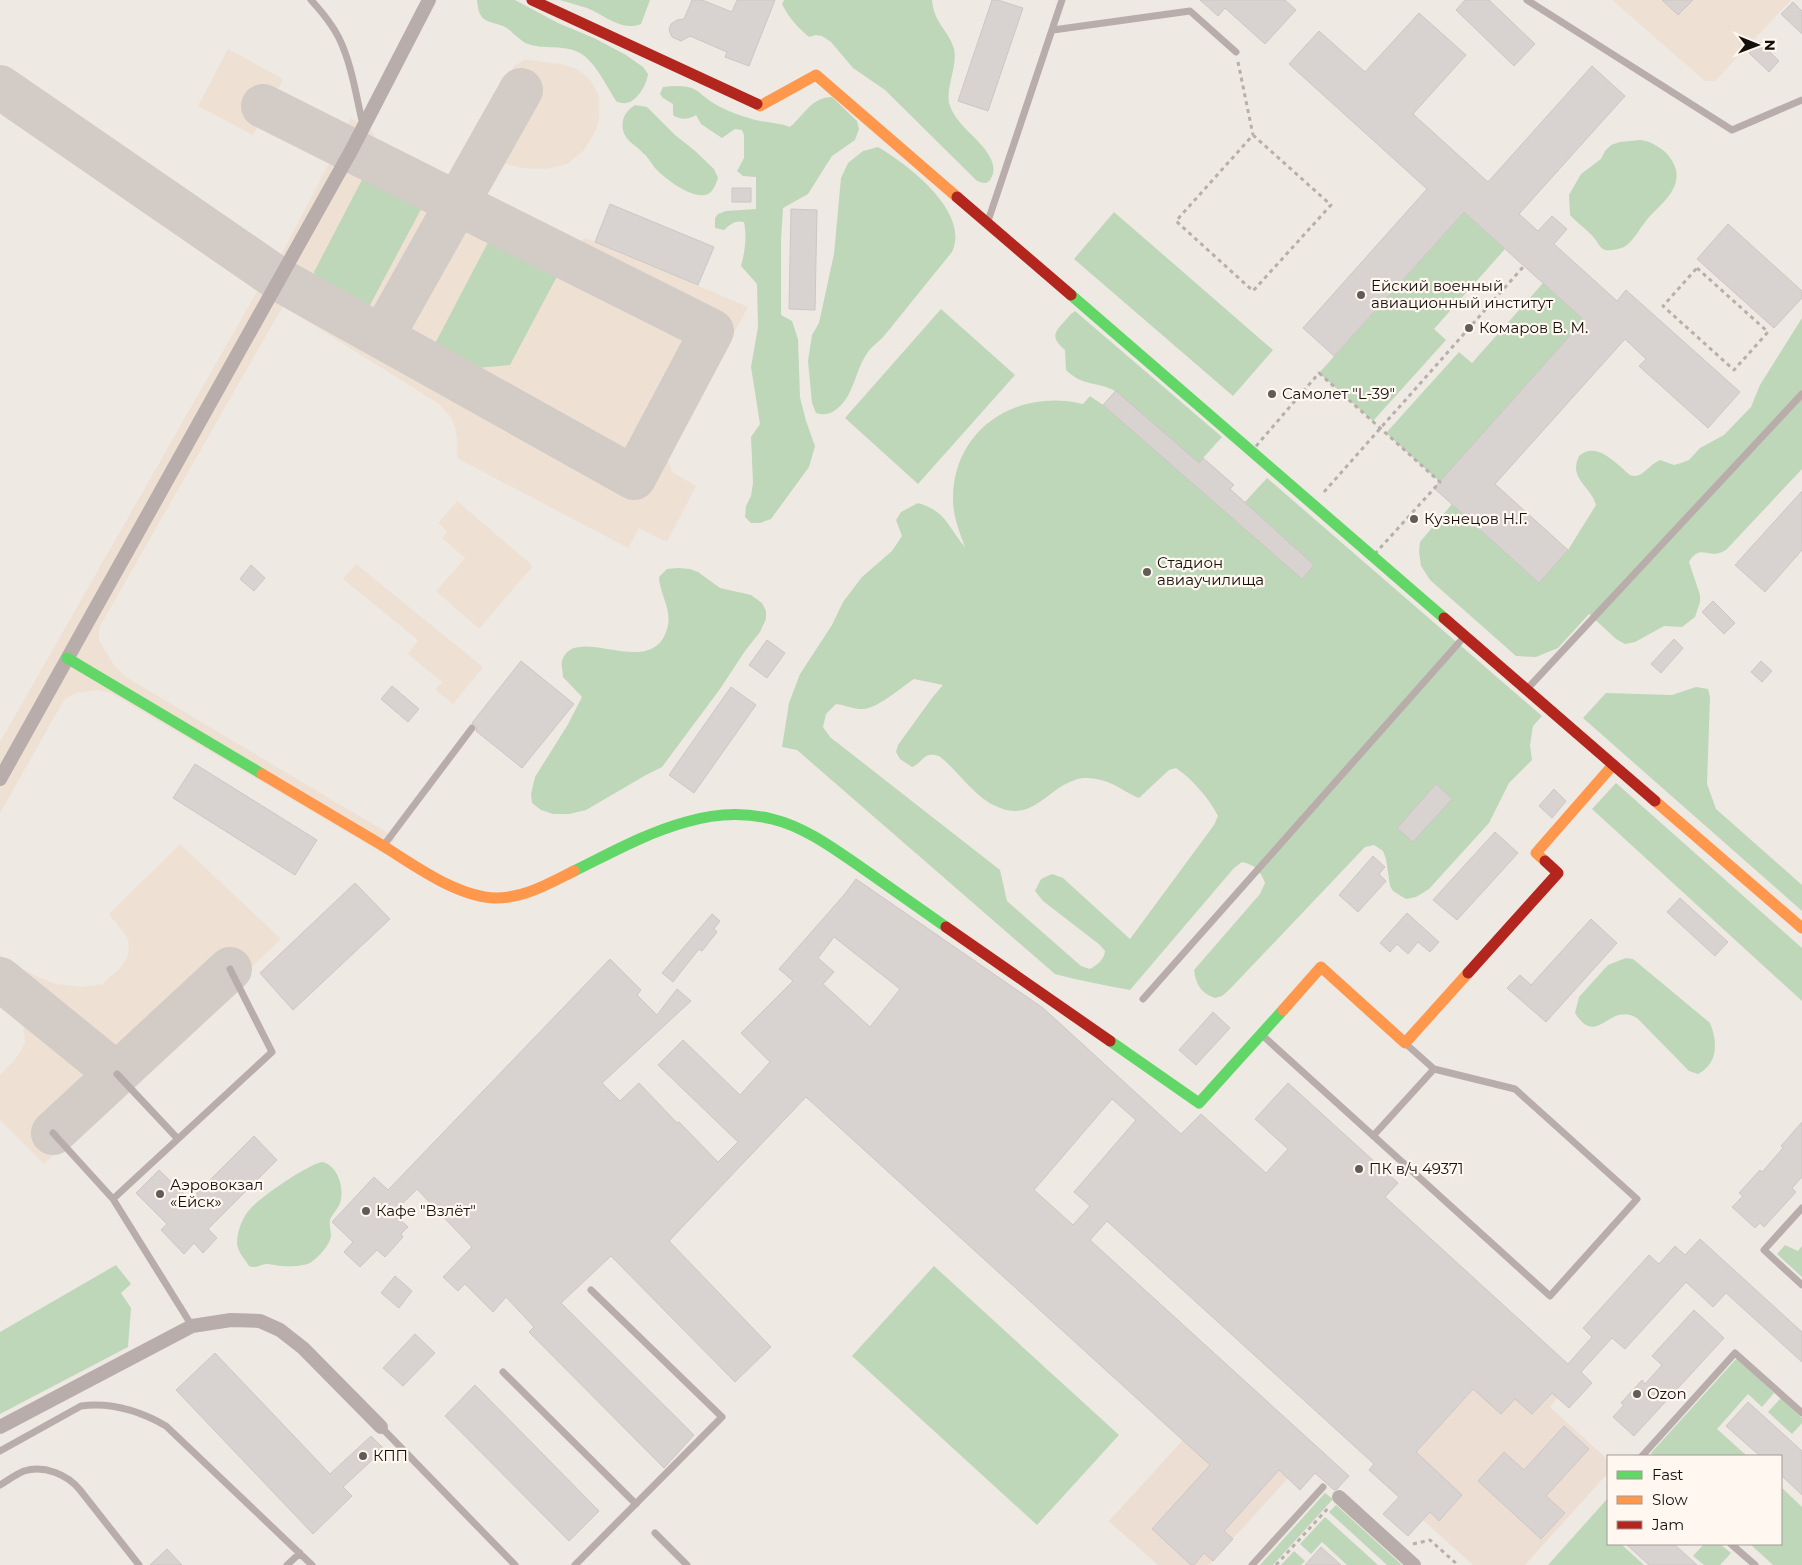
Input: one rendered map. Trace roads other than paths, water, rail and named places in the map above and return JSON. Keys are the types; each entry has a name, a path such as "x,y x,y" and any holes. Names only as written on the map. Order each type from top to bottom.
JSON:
{"street":[{"path":"0,779 364,126 429,0"},
{"path":"532,0 760,106 816,75 1251,452"},
{"path":"1372,557 1802,928"},
{"path":"67,658 462,891 484,897 508,897 536,890 642,837 685,820 718,816 756,816 802,831 850,860 1199,1103 1321,967 1405,1043 1558,873 1536,852 1613,765"},
{"path":"0,1427 192,1326 231,1320 260,1321 274,1326 302,1348 381,1427"},
{"path":"1339,1497 1414,1565"}],"lane":[{"path":"312,0 326,17 346,54 364,126"},
{"path":"987,224 1062,0"},
{"path":"1527,0 1732,130 1802,100"},
{"path":"1053,30 1190,11 1236,52"},
{"path":"1526,690 1802,394"},
{"path":"1143,999 1464,637"},
{"path":"384,845 472,728"},
{"path":"113,1199 272,1052 230,969"},
{"path":"1261,1033 1550,1296 1637,1199 1515,1089 1434,1069 1405,1043"},
{"path":"1373,1136 1434,1069"},
{"path":"117,1074 178,1139"},
{"path":"53,1134 113,1199 192,1326"},
{"path":"1802,1208 1764,1250 1802,1285"},
{"path":"575,1565 722,1417 591,1290"},
{"path":"1643,1455 1736,1352 1802,1413"},
{"path":"503,1372 636,1504"},
{"path":"0,1451 81,1406 95,1404 110,1406 149,1416 166,1426 312,1565"},
{"path":"381,1427 515,1565"},
{"path":"0,1485 22,1472 34,1469 44,1470 74,1482 139,1565"},
{"path":"1252,1565 1323,1487"},
{"path":"655,1534 687,1565"},
{"path":"1733,1545 1755,1565"},
{"path":"287,1565 300,1553"}],"place":[{"name":"Ейский военный авиационный институт","path":"1361,295"},
{"name":"Комаров В. М.","path":"1469,328"},
{"name":"Самолет \"L-39\"","path":"1272,394"},
{"name":"Кузнецов Н.Г.","path":"1414,519"},
{"name":"Стадион авиаучилища","path":"1147,572"},
{"name":"ПК в/ч 49371","path":"1359,1169"},
{"name":"Аэровокзал «Ейск»","path":"160,1194"},
{"name":"Кафе \"Взлёт\"","path":"366,1211"},
{"name":"Ozon","path":"1637,1394"},
{"name":"КПП","path":"363,1456"}]}
